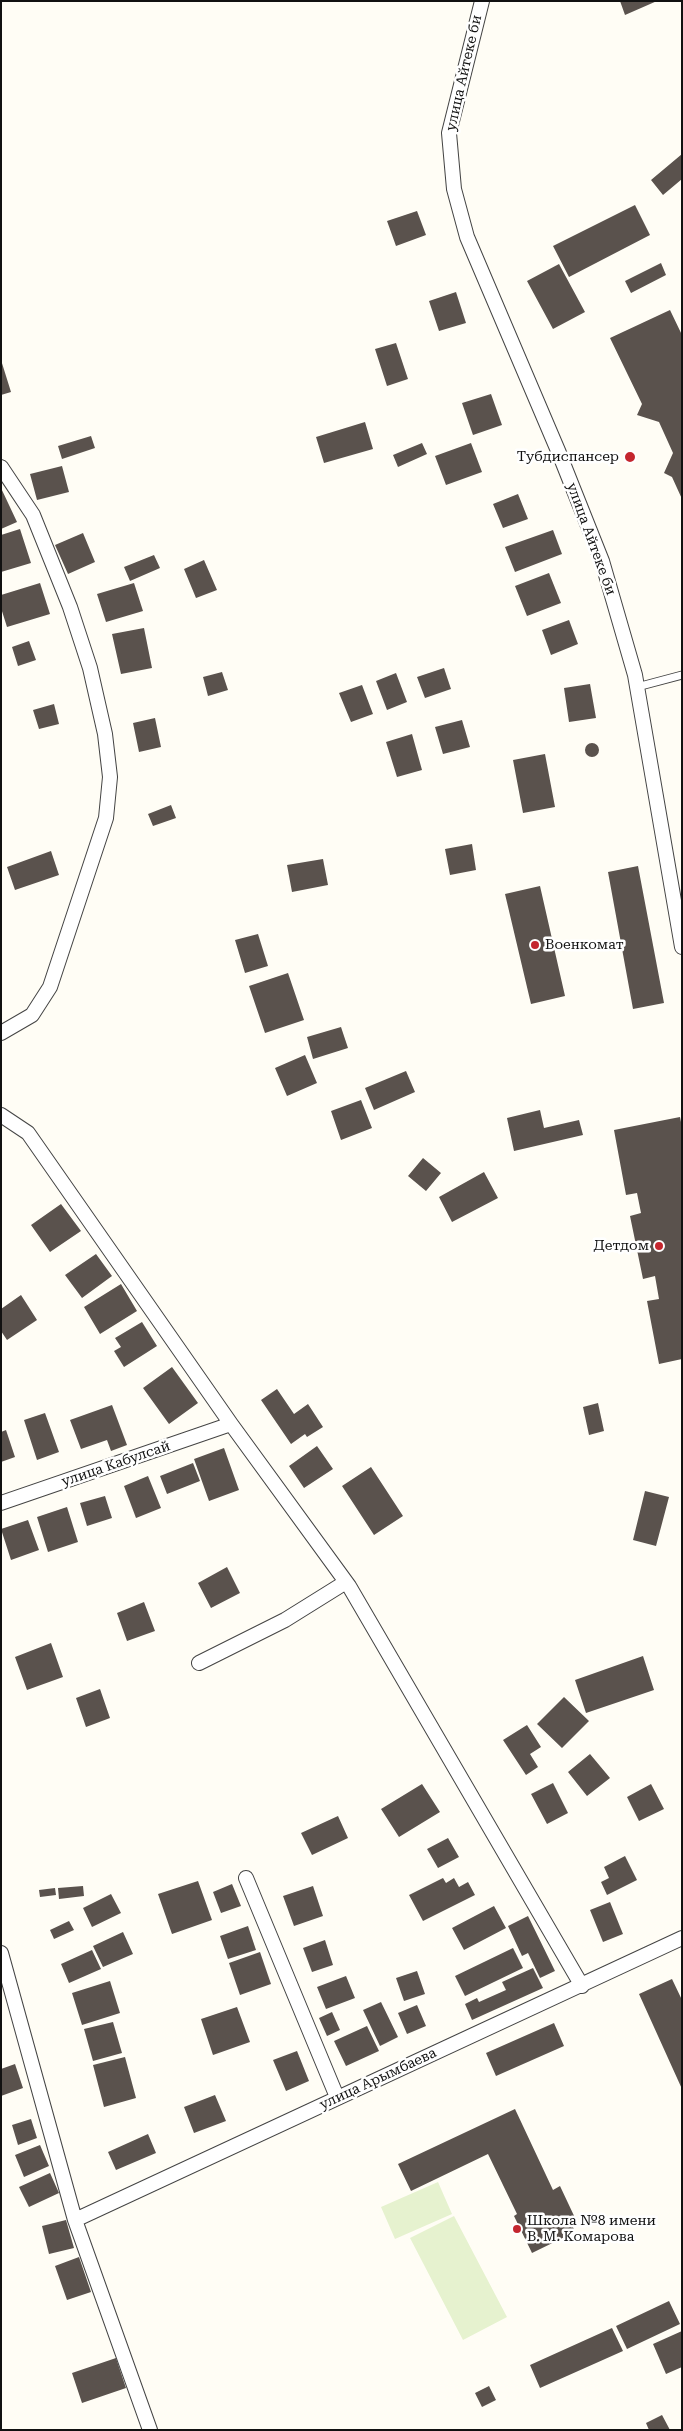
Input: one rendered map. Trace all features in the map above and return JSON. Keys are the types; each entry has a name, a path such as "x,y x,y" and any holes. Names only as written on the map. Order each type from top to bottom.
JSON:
{"street":[{"name":"улица Айтеке би","path":"482,1 449,133 454,189 467,237 559,453 602,561 637,687 682,947"},
{"path":"1,467 33,515 70,607 90,668 105,734 110,777 106,818 50,987 32,1015 1,1033"},
{"path":"1,1115 28,1134 231,1424 348,1584 582,1986"},
{"name":"улица Кабулсай","path":"1,1503 231,1424"},
{"path":"199,1662 285,1620 348,1584"},
{"path":"246,1878 337,2097"},
{"name":"улица Арымбаева","path":"75,2220 682,1938"},
{"path":"1,1953 75,2220 150,2430"}],"lane":[{"path":"637,687 682,675"}],"green space":[{"path":"438,2182 452,2214 395,2239 381,2207"},
{"path":"454,2216 507,2317 463,2340 410,2238"}],"building":[{"path":"620,1 657,1 625,15"},
{"path":"682,154 682,179 663,195 651,180"},
{"path":"635,205 650,235 569,277 553,246"},
{"path":"417,211 426,235 396,246 387,221"},
{"path":"661,263 666,275 631,293 625,281"},
{"path":"559,264 585,312 553,329 527,281"},
{"path":"456,292 466,323 439,331 429,301"},
{"path":"670,310 682,335 682,499 672,477 664,473 673,453 659,422 637,415 642,404 610,338"},
{"path":"396,343 408,379 387,386 375,349"},
{"path":"1,360 11,392 1,395"},
{"path":"491,394 502,425 473,435 462,403"},
{"path":"365,422 373,449 324,463 316,437"},
{"path":"91,436 95,448 62,459 58,446"},
{"path":"422,443 427,454 398,467 393,455"},
{"path":"471,443 482,472 446,485 435,456"},
{"path":"62,466 69,492 37,500 30,474"},
{"path":"1,488 17,522 1,529"},
{"path":"518,494 528,519 503,528 493,504"},
{"path":"20,529 31,563 1,572 1,535"},
{"path":"553,530 562,554 515,572 505,547"},
{"path":"83,533 95,562 68,574 55,545"},
{"path":"154,555 160,568 130,581 124,567"},
{"path":"204,560 217,590 196,598 184,569"},
{"path":"549,573 561,603 527,616 515,586"},
{"path":"40,583 50,614 7,627 1,608 1,595"},
{"path":"134,583 143,611 106,622 97,594"},
{"path":"569,620 578,644 551,655 542,630"},
{"path":"144,628 152,668 121,674 112,634"},
{"path":"29,641 36,660 18,666 12,647"},
{"path":"444,668 451,689 425,698 417,677"},
{"path":"222,672 228,690 208,696 203,677"},
{"path":"396,673 407,702 387,710 376,681"},
{"path":"590,684 596,718 569,722 564,688"},
{"path":"362,685 373,714 351,722 339,693"},
{"path":"54,704 59,724 39,729 33,710"},
{"path":"155,718 161,747 139,752 133,723"},
{"path":"462,720 470,747 443,754 435,727"},
{"path":"412,734 422,770 397,777 386,742"},
{"path":"592,743 597,745 599,750 597,755 592,757 587,755 585,750 587,745"},
{"path":"545,754 555,807 523,813 513,760"},
{"path":"171,805 176,818 153,826 148,814"},
{"path":"472,844 476,870 450,875 445,849"},
{"path":"51,851 59,875 15,890 7,867"},
{"path":"323,859 328,885 292,892 287,865"},
{"path":"638,866 664,1003 633,1009 608,872"},
{"name":"Военкомат","path":"540,886 565,996 531,1004 505,894"},
{"path":"258,934 268,966 245,973 235,940"},
{"path":"288,973 304,1020 265,1033 249,986"},
{"path":"341,1027 348,1048 313,1059 307,1037"},
{"path":"305,1055 317,1083 287,1096 275,1068"},
{"path":"406,1071 415,1092 374,1110 365,1088"},
{"path":"361,1100 372,1128 341,1140 331,1111"},
{"path":"540,1110 544,1128 579,1120 583,1135 514,1151 507,1118"},
{"name":"Детдом","path":"680,1117 682,1127 682,1359 659,1364 647,1301 659,1299 655,1276 643,1279 630,1216 641,1213 637,1193 626,1195 614,1130"},
{"path":"423,1158 441,1173 426,1191 408,1176"},
{"path":"484,1172 498,1198 452,1222 439,1197"},
{"path":"61,1204 81,1231 50,1252 31,1225"},
{"path":"96,1254 112,1276 82,1298 65,1275"},
{"path":"121,1284 137,1311 100,1334 84,1307"},
{"path":"21,1295 37,1320 7,1340 1,1331 1,1309"},
{"path":"142,1322 157,1346 124,1367 114,1351 121,1347 115,1338"},
{"path":"172,1367 198,1403 169,1424 143,1388"},
{"path":"277,1389 294,1414 308,1404 323,1427 307,1437 305,1434 291,1444 261,1400"},
{"path":"598,1403 604,1431 589,1435 583,1407"},
{"path":"112,1405 127,1445 111,1451 107,1440 81,1449 70,1420"},
{"path":"45,1413 59,1452 37,1460 24,1420"},
{"path":"6,1430 15,1457 1,1462 1,1432"},
{"path":"317,1446 333,1469 304,1488 289,1466"},
{"path":"224,1448 239,1490 209,1501 194,1459"},
{"path":"193,1463 200,1481 167,1494 160,1476"},
{"path":"371,1467 403,1516 374,1535 342,1486"},
{"path":"148,1476 161,1508 136,1518 124,1486"},
{"path":"645,1491 669,1497 656,1546 633,1540"},
{"path":"105,1496 112,1518 87,1526 80,1503"},
{"path":"67,1507 78,1542 48,1552 37,1517"},
{"path":"28,1520 39,1550 11,1560 1,1529"},
{"path":"227,1567 240,1593 211,1608 198,1583"},
{"path":"144,1602 155,1631 127,1641 117,1613"},
{"path":"51,1643 63,1677 27,1690 15,1657"},
{"path":"643,1656 654,1690 586,1713 575,1680"},
{"path":"100,1689 110,1718 86,1727 76,1698"},
{"path":"564,1697 589,1721 562,1748 537,1724"},
{"path":"527,1725 541,1747 530,1754 538,1767 526,1775 503,1740"},
{"path":"590,1754 610,1778 587,1796 568,1772"},
{"path":"553,1783 568,1813 547,1824 531,1794"},
{"path":"422,1784 440,1812 399,1837 381,1809"},
{"path":"651,1784 664,1809 639,1821 627,1797"},
{"path":"338,1816 348,1838 312,1855 301,1833"},
{"path":"448,1838 459,1857 438,1868 427,1849"},
{"path":"625,1856 637,1880 607,1895 601,1882 609,1878 604,1867"},
{"path":"443,1878 446,1883 454,1878 459,1887 468,1882 475,1895 423,1921 409,1895"},
{"path":"198,1881 212,1920 172,1934 158,1894"},
{"path":"232,1884 241,1906 221,1913 213,1892"},
{"path":"83,1886 84,1896 59,1899 58,1888"},
{"path":"313,1886 323,1916 294,1926 283,1896"},
{"path":"55,1888 56,1895 40,1897 39,1890"},
{"path":"111,1894 121,1913 92,1927 83,1908"},
{"path":"610,1902 623,1934 603,1942 590,1910"},
{"path":"494,1906 506,1928 464,1950 452,1928"},
{"path":"528,1916 555,1971 540,1978 528,1953 522,1956 508,1926"},
{"path":"69,1921 74,1930 54,1939 50,1930"},
{"path":"248,1926 256,1950 228,1959 220,1936"},
{"path":"123,1932 133,1954 103,1967 93,1946"},
{"path":"325,1940 333,1965 312,1972 303,1948"},
{"path":"513,1948 523,1968 465,1996 455,1976"},
{"path":"92,1950 101,1969 69,1983 61,1964"},
{"path":"260,1952 271,1984 240,1995 229,1963"},
{"path":"533,1968 543,1988 472,2020 465,2004 477,1998 479,2002 506,1990 502,1982"},
{"path":"417,1971 425,1994 404,2001 396,1978"},
{"path":"346,1976 355,1998 326,2009 317,1987"},
{"path":"672,1979 682,2000 682,2089 639,1994"},
{"path":"110,1981 120,2013 82,2025 72,1993"},
{"path":"381,2002 398,2037 380,2046 363,2010"},
{"path":"417,2005 426,2026 407,2034 398,2013"},
{"path":"237,2007 250,2042 213,2055 201,2019"},
{"path":"332,2012 340,2030 327,2036 319,2018"},
{"path":"113,2022 122,2053 93,2061 84,2029"},
{"path":"554,2023 564,2046 496,2076 486,2053"},
{"path":"367,2026 379,2051 346,2066 334,2041"},
{"path":"297,2051 309,2081 286,2091 273,2060"},
{"path":"125,2057 136,2098 104,2107 93,2065"},
{"path":"15,2064 23,2088 1,2096 1,2069"},
{"path":"215,2095 226,2121 194,2133 184,2107"},
{"path":"515,2109 553,2190 560,2186 576,2220 571,2222 575,2232 532,2253 514,2216 517,2214 488,2154 411,2191 398,2164"},
{"path":"31,2119 37,2138 18,2145 12,2125"},
{"path":"148,2134 156,2153 116,2170 108,2152"},
{"path":"40,2145 49,2166 24,2177 15,2155"},
{"path":"50,2173 59,2193 29,2207 19,2187"},
{"path":"66,2220 74,2248 49,2254 42,2226"},
{"path":"79,2257 91,2292 67,2300 55,2266"},
{"path":"669,2301 680,2324 627,2349 616,2326"},
{"path":"612,2328 623,2351 540,2388 530,2365"},
{"path":"682,2331 682,2367 666,2374 653,2344"},
{"path":"116,2358 126,2388 82,2403 72,2373"},
{"path":"489,2386 496,2400 482,2407 475,2393"},
{"path":"662,2415 670,2430 649,2430 646,2423"}],"place":[{"name":"Тубдиспансер","path":"630,457"},
{"name":"Военкомат","path":"535,945"},
{"name":"Детдом","path":"659,1246"},
{"name":"Школа №8 имени В. М. Комарова","path":"517,2229"}]}
